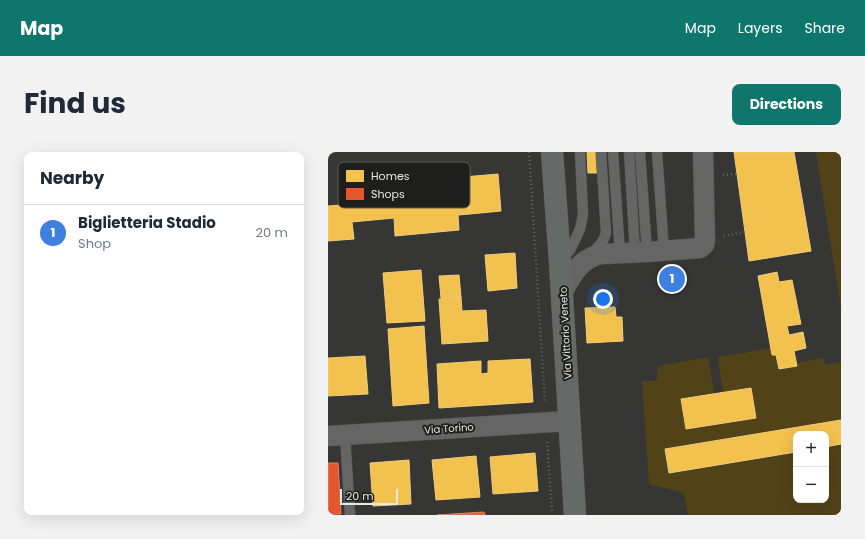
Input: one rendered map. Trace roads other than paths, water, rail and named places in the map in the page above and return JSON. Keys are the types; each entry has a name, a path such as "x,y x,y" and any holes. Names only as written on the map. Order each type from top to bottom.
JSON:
{"main road":[{"name":"Via Vittorio Veneto","path":"552,152 575,515"}],"street":[{"path":"562,293 576,269 590,257 602,254 700,248 704,245 702,152"},
{"name":"Via Torino","path":"337,435 570,421"}],"lane":[{"path":"560,262 570,250 575,240 580,229 583,215 580,152"},
{"path":"590,257 603,242 606,233 601,152"},
{"path":"613,152 650,251"},
{"path":"629,152 650,251"},
{"path":"640,152 650,251"},
{"path":"650,251 657,152"},
{"path":"337,435 350,515"}],"place":[{"name":"Biglietteria Stadio","path":"672,279"}]}
